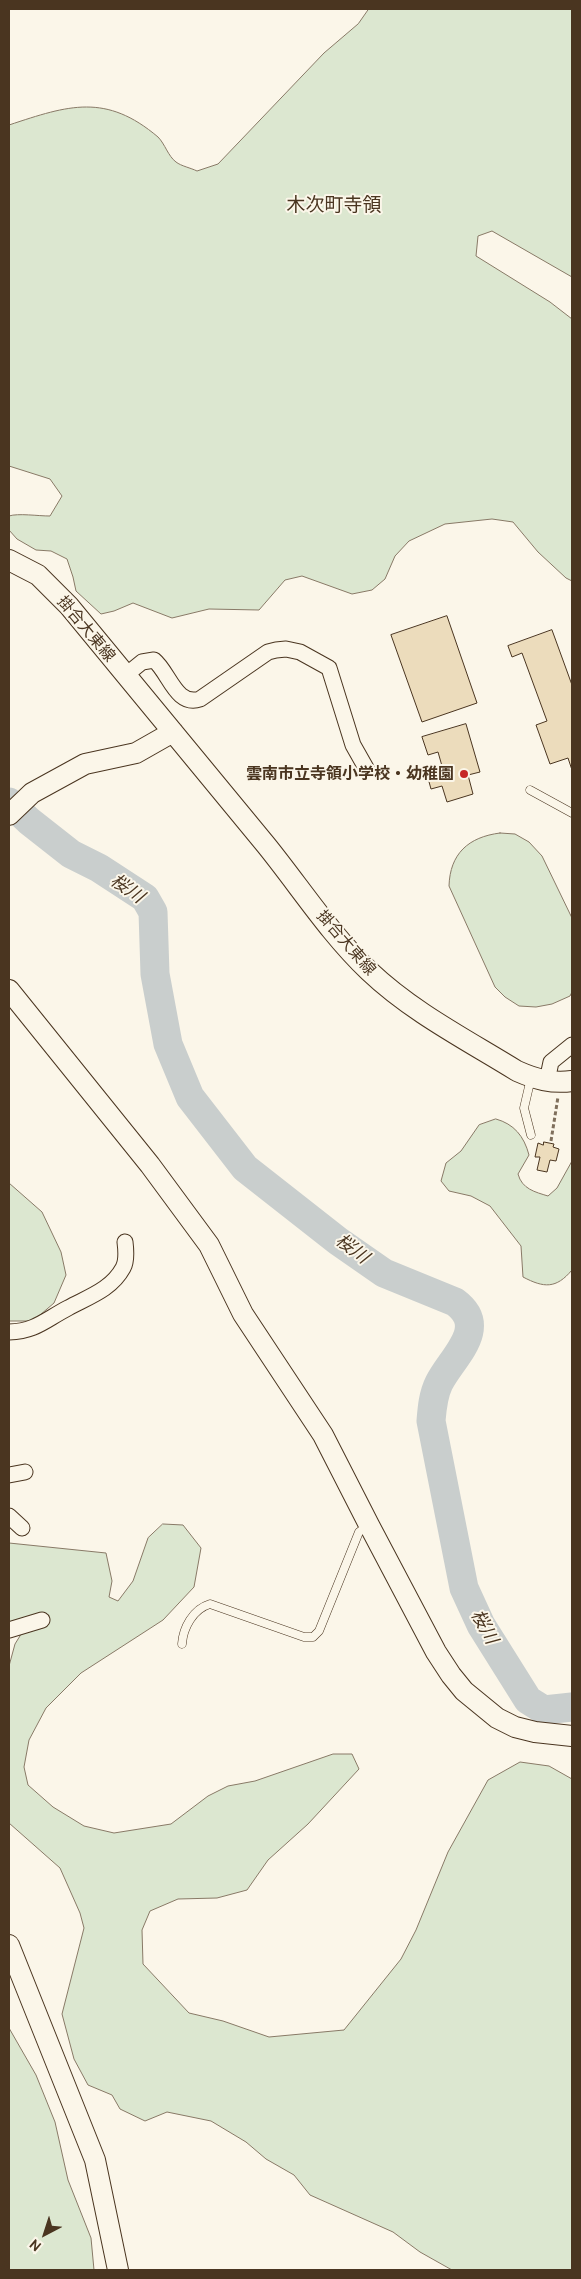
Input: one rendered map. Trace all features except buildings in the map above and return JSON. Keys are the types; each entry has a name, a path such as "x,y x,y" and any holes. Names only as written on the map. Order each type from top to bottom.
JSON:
{"street":[{"name":"掛合大東線","path":"9,560 38,575 53,589 173,732 342,942 369,971 395,993 429,1017 516,1071 545,1085 572,1081"},
{"path":"126,675 142,662 154,660 161,665 180,694 185,699 194,701 200,699 268,652 286,649 300,652 329,668 353,744 366,768"},
{"path":"14,810 32,793 85,764 136,753 173,732"},
{"path":"9,990 150,1165 209,1245 243,1314 324,1435 436,1652 464,1691 496,1718 515,1727 534,1732 572,1736"},
{"path":"545,1085 551,1062 572,1045"},
{"path":"9,1332 24,1332 37,1327 67,1308 109,1286 124,1267 125,1242"},
{"path":"9,1475 25,1472"},
{"path":"9,1516 22,1528"},
{"path":"9,1630 42,1620"},
{"path":"9,1945 95,2160 106,2202 118,2270"}],"lane":[{"path":"530,790 572,814"},
{"path":"531,1135 524,1108 545,1085"},
{"path":"182,1644 182,1634 186,1625 200,1608 210,1604 304,1637 313,1637 319,1631 359,1532 369,1525"}],"path":[{"path":"545,1085 551,1140"}],"green space":[{"path":"369,9 572,9 572,277 492,231 478,236 476,256 550,302 572,319 572,581 566,578 538,552 513,522 492,519 445,524 409,541 395,556 385,579 372,590 352,594 302,576 285,580 259,610 209,609 172,618 133,603 101,614 76,591 67,559 51,551 36,550 17,539 9,530 9,516 50,516 62,496 50,479 9,466 9,125 69,108 104,109 121,114 139,123 158,137 176,162 197,171 218,164 324,53 358,24"},
{"path":"500,833 515,834 529,842 542,856 572,918 572,992 570,996 552,1004 536,1007 519,1006 505,997 495,987 449,886 453,865 463,849 479,838"},
{"path":"496,1119 513,1128 524,1142 529,1155 518,1174 523,1183 530,1189 548,1196 557,1188 572,1161 572,1270 561,1281 544,1285 523,1277 521,1246 490,1206 471,1196 449,1191 441,1181 446,1163 461,1151 479,1125"},
{"path":"9,1183 42,1212 61,1252 66,1275 54,1303 33,1321 9,1321"},
{"path":"163,1524 183,1525 201,1548 194,1587 163,1620 81,1673 46,1708 29,1740 24,1767 28,1785 53,1807 84,1826 114,1833 171,1824 208,1796 228,1786 255,1781 333,1754 352,1754 359,1769 308,1824 268,1860 247,1890 217,1898 178,1899 150,1911 142,1930 143,1964 189,2013 223,2021 269,2037 344,2030 401,1959 416,1930 448,1852 488,1780 520,1762 549,1766 572,1779 572,2270 452,2270 420,2252 393,2232 310,2195 294,2175 266,2159 246,2142 211,2121 167,2112 145,2121 120,2109 112,2095 88,2085 74,2059 62,2014 84,1928 80,1913 60,1868 9,1823 9,1666 15,1644 23,1631 9,1623 9,1543 106,1553 112,1581 109,1597 118,1601 133,1581 148,1538"},
{"path":"9,2028 36,2075 55,2122 68,2180 91,2238 94,2270 9,2270"}],"waterway":[{"name":"桜川","path":"9,802 29,821 71,854 99,868 145,898 153,912 155,974 168,1044 190,1097 245,1168 338,1241 384,1273 455,1302 465,1312 469,1322 469,1332 459,1353 439,1383 433,1402 431,1421 464,1588 481,1625 528,1700 544,1710 572,1707"}],"place":[{"name":"雲南市立寺領小学校・幼稚園","path":"464,774"}],"district":[{"name":"木次町寺領","path":"334,205"}]}
